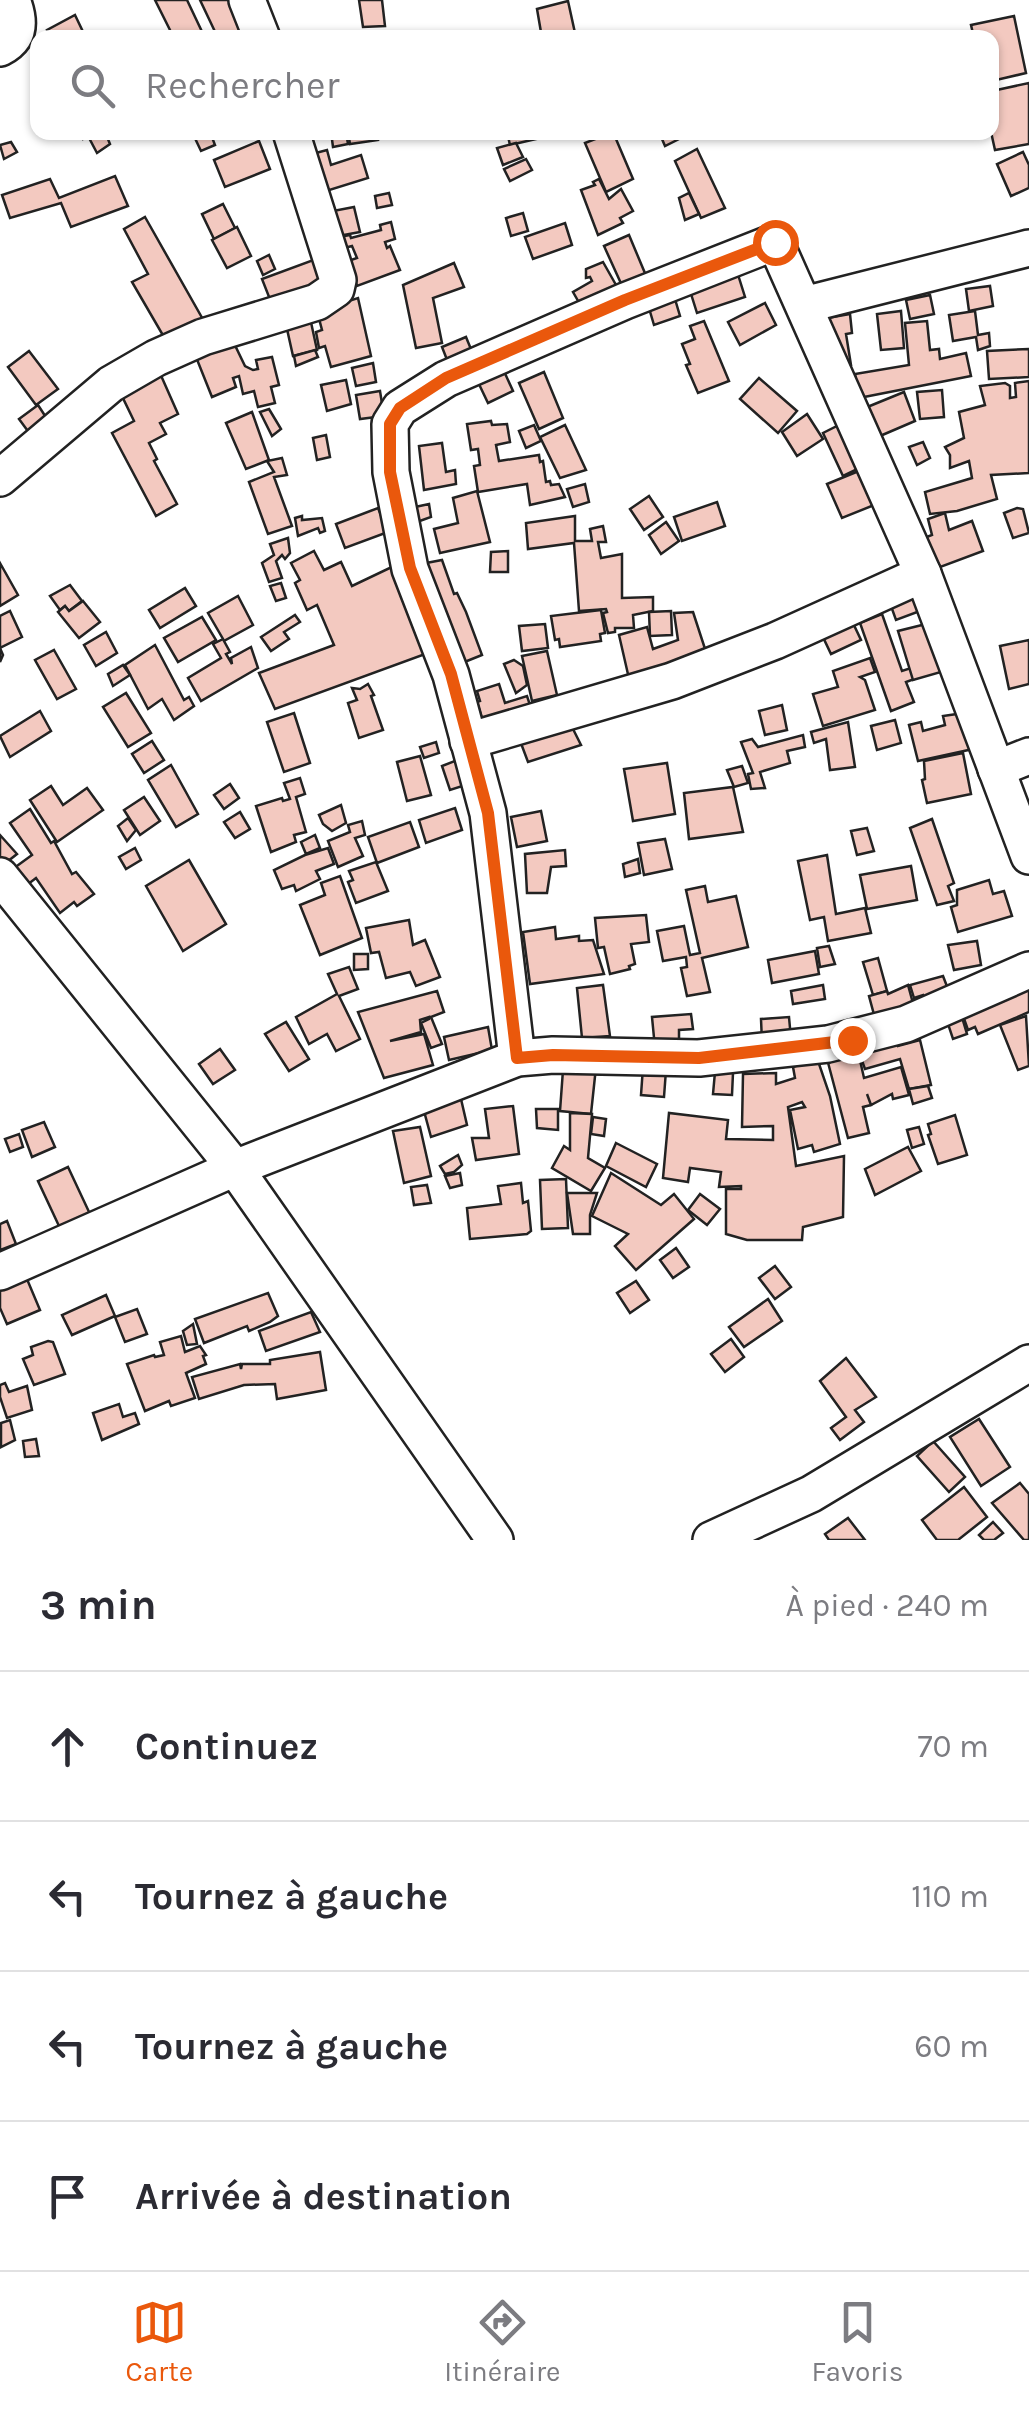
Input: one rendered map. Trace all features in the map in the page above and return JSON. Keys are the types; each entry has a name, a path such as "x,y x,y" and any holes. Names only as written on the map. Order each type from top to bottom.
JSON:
{"street":[{"path":"0,48 15,36 20,19 12,0"},
{"path":"247,0 259,30"},
{"path":"0,478 112,384 156,358 220,331 317,302 336,289 338,280 294,140"},
{"path":"517,1058 488,813 451,674 410,568 390,472 390,424 395,414 446,378 625,300 775,242 923,574 1029,856"},
{"path":"804,305 1029,248"},
{"path":"468,742 672,681 774,641 923,574"},
{"path":"996,770 1029,756"},
{"path":"0,876 235,1168 495,1540"},
{"path":"0,1272 235,1168 517,1058 699,1058 840,1042 906,1024 1029,970"},
{"path":"716,1539 811,1494 1029,1364"}],"building":[{"path":"155,0 187,0 201,30 170,30"},
{"path":"200,0 230,0 245,30 214,30"},
{"path":"359,0 382,0 385,26 363,27"},
{"path":"568,1 574,30 541,30 537,9"},
{"path":"75,15 82,30 47,30"},
{"path":"1014,16 1026,73 999,79 999,30 972,30 971,25"},
{"path":"1029,83 1029,144 995,150 993,140 999,140 999,89"},
{"path":"90,140 108,140 110,144 97,153"},
{"path":"196,140 213,140 215,145 201,151"},
{"path":"332,140 347,140 348,144 333,147"},
{"path":"616,140 633,179 606,192 585,143"},
{"path":"259,141 270,169 225,187 214,160"},
{"path":"11,142 17,152 4,159 0,145"},
{"path":"516,143 523,157 503,165 497,148"},
{"path":"697,149 725,208 701,218 675,161"},
{"path":"327,150 331,165 361,155 368,178 323,192 312,154"},
{"path":"1023,152 1029,165 1029,188 1011,196 997,164"},
{"path":"526,159 532,170 510,181 504,169"},
{"path":"115,176 128,206 71,227 61,203 10,218 2,195 50,179 59,198"},
{"path":"599,179 609,199 621,189 633,211 620,218 623,223 598,235 581,190 595,185 593,182"},
{"path":"389,193 392,205 377,208 375,196"},
{"path":"689,193 699,214 685,220 679,198"},
{"path":"223,204 235,228 214,239 202,214"},
{"path":"354,207 360,232 333,237 333,211"},
{"path":"523,213 528,231 511,236 506,218"},
{"path":"145,217 205,323 168,344 132,282 148,274 124,229"},
{"path":"391,222 395,239 385,242 400,270 357,286 348,261 357,258 352,246 336,250 333,238 381,230 380,225"},
{"path":"565,223 572,245 533,259 525,237"},
{"path":"237,227 251,256 227,268 212,240"},
{"path":"629,235 647,278 624,290 604,246"},
{"path":"269,255 275,269 263,275 257,261"},
{"path":"316,259 325,281 271,302 262,279"},
{"path":"603,262 620,292 585,313 573,292 592,281 586,278 586,269"},
{"path":"454,263 464,287 433,298 442,343 416,348 403,285"},
{"path":"735,265 745,297 697,313 687,281"},
{"path":"990,286 993,306 969,311 966,289"},
{"path":"672,289 680,316 654,325 646,298"},
{"path":"930,295 934,314 910,319 906,300"},
{"path":"358,298 371,356 331,367 325,346 319,348 316,332 322,330 317,311"},
{"path":"765,303 776,325 740,345 728,322"},
{"path":"901,311 904,348 881,350 877,314"},
{"path":"975,311 978,335 989,333 990,346 978,350 976,337 953,341 949,315"},
{"path":"309,313 317,350 293,356 285,320"},
{"path":"850,314 852,333 846,334 851,365 837,368 827,318"},
{"path":"704,321 729,381 698,393 682,344 695,339 690,326"},
{"path":"927,321 930,350 939,349 940,359 966,353 971,376 859,398 855,374 909,365 905,323"},
{"path":"231,337 245,366 253,370 258,369 256,360 272,357 279,385 271,387 275,403 258,407 254,391 243,394 239,376 233,378 236,387 212,397 194,352"},
{"path":"466,337 475,359 451,370 442,347"},
{"path":"1029,349 1029,377 989,379 987,351"},
{"path":"315,350 318,357 296,366 294,356"},
{"path":"29,351 58,389 36,405 8,367"},
{"path":"373,363 376,382 356,386 352,368"},
{"path":"503,369 513,391 488,403 477,380"},
{"path":"159,371 178,414 160,423 166,434 149,443 177,504 156,516 112,433 134,421 120,392"},
{"path":"544,372 563,418 539,429 519,383"},
{"path":"759,378 797,411 778,433 740,399"},
{"path":"346,380 351,404 327,411 321,385"},
{"path":"1029,381 1029,473 991,475 997,499 930,514 925,492 972,478 969,461 950,468 950,455 945,447 964,438 959,412 985,405 980,386 1005,383 1010,386 1010,398 1016,397 1015,383"},
{"path":"942,390 944,417 920,419 917,392"},
{"path":"380,391 384,416 360,419 356,395"},
{"path":"904,392 915,421 873,439 860,410"},
{"path":"38,405 51,425 33,438 19,419"},
{"path":"269,409 281,429 272,436 260,412"},
{"path":"252,412 269,460 246,469 226,423"},
{"path":"807,414 823,439 797,456 782,432"},
{"path":"849,420 870,463 843,476 823,433"},
{"path":"491,421 492,425 507,424 510,442 496,445 499,461 539,455 546,482 559,484 565,497 530,505 527,484 478,492 474,466 480,465 478,449 471,450 467,424"},
{"path":"534,425 541,441 526,448 519,431"},
{"path":"565,425 586,470 560,478 540,437"},
{"path":"326,435 330,457 317,460 313,438"},
{"path":"923,442 930,458 917,465 909,447"},
{"path":"442,443 446,472 455,470 456,484 424,490 419,446"},
{"path":"282,458 287,475 274,477 292,526 268,534 249,482 274,472 267,461"},
{"path":"871,466 884,501 842,518 827,484"},
{"path":"585,484 589,502 573,507 567,489"},
{"path":"477,491 490,542 440,553 434,529 458,523 453,498"},
{"path":"649,496 663,517 644,530 630,509"},
{"path":"717,502 725,526 682,541 674,517"},
{"path":"429,504 431,517 417,522 415,507"},
{"path":"378,508 388,532 345,548 336,524"},
{"path":"1023,509 1029,533 1013,538 1004,513"},
{"path":"945,513 949,530 972,521 983,551 935,569 924,538 932,535 928,519"},
{"path":"302,516 302,520 322,518 325,531 320,533 318,528 298,536 295,518"},
{"path":"575,516 575,541 592,541 590,529 603,526 606,542 598,542 601,558 622,554 622,598 653,597 653,611 633,615 634,628 615,628 615,632 608,633 603,613 606,609 579,611 574,543 528,549 526,523"},
{"path":"666,522 679,541 661,554 649,535"},
{"path":"288,538 290,553 276,561 282,578 269,582 262,563 274,555 270,544"},
{"path":"314,551 324,570 341,562 352,586 398,564 428,653 275,709 259,673 334,645 317,605 307,610 295,583 300,580 291,563"},
{"path":"508,551 508,572 490,572 491,552"},
{"path":"442,560 482,655 457,665 421,564"},
{"path":"0,563 18,595 0,606"},
{"path":"281,583 286,598 276,601 270,586"},
{"path":"70,585 82,601 69,611 65,606 60,610 50,596"},
{"path":"910,585 920,611 896,620 887,595"},
{"path":"185,588 196,606 160,628 149,610"},
{"path":"238,596 253,625 224,641 230,652 226,654 232,664 231,658 251,647 258,668 201,701 188,678 221,658 213,644 223,639 208,613"},
{"path":"83,601 100,622 79,638 58,612 65,606 69,611"},
{"path":"601,610 605,633 600,634 601,641 560,647 551,616"},
{"path":"10,611 22,637 0,648 0,616"},
{"path":"671,611 672,635 650,636 649,612"},
{"path":"693,612 708,658 630,683 619,635 647,627 653,649 678,640 674,613"},
{"path":"882,614 902,671 917,666 920,677 906,682 914,702 891,711 860,623"},
{"path":"295,615 300,622 284,632 289,639 271,651 261,637"},
{"path":"202,617 216,640 178,662 164,638"},
{"path":"852,621 861,640 831,654 822,635"},
{"path":"545,624 548,648 522,651 519,626"},
{"path":"926,624 941,672 913,680 898,631"},
{"path":"106,632 117,653 96,666 84,645"},
{"path":"1029,640 1029,684 1009,689 1000,646"},
{"path":"155,645 184,700 189,697 194,706 174,720 162,699 148,709 125,665"},
{"path":"54,650 76,689 57,699 35,660"},
{"path":"547,651 557,695 532,701 522,656"},
{"path":"870,658 875,672 860,677 865,680 875,710 823,726 813,694 838,687 833,671"},
{"path":"514,660 523,666 527,685 516,693 504,664"},
{"path":"123,665 130,675 113,686 108,674"},
{"path":"368,684 383,730 359,738 348,703 357,700 352,688"},
{"path":"499,684 505,703 527,696 533,714 485,728 477,691"},
{"path":"126,693 151,733 128,747 103,707"},
{"path":"782,705 787,730 765,735 759,711"},
{"path":"40,711 51,731 10,757 0,736"},
{"path":"294,713 310,763 284,772 267,722"},
{"path":"964,713 973,749 918,761 909,725 921,722 923,731 945,725 943,716"},
{"path":"895,720 901,743 877,750 871,726"},
{"path":"848,722 855,767 830,770 826,739 814,743 811,732"},
{"path":"570,723 581,745 528,762 519,738"},
{"path":"803,735 805,747 787,751 790,763 760,772 765,788 751,789 748,774 753,773 741,742 752,739 758,747"},
{"path":"152,741 164,760 144,773 132,754"},
{"path":"436,742 439,753 424,758 420,747"},
{"path":"963,753 971,794 927,803 922,780 924,761"},
{"path":"420,756 431,795 407,801 397,762"},
{"path":"465,757 475,782 450,790 442,766"},
{"path":"667,763 675,814 633,821 624,769"},
{"path":"171,765 198,814 176,827 148,780"},
{"path":"742,766 748,783 734,787 727,770"},
{"path":"300,778 305,794 296,797 306,832 294,835 296,842 271,852 256,806 290,799 284,783"},
{"path":"230,784 239,798 224,809 214,795"},
{"path":"51,786 63,805 87,788 103,810 57,842 30,800"},
{"path":"733,787 743,832 689,839 684,793"},
{"path":"144,797 160,821 140,835 124,810"},
{"path":"341,805 346,823 332,831 319,815"},
{"path":"455,808 462,830 426,843 419,820"},
{"path":"30,809 72,874 76,872 94,894 60,913 36,878 23,888 10,871 32,855 10,823"},
{"path":"541,811 547,841 517,847 511,817"},
{"path":"240,812 250,829 235,838 224,822"},
{"path":"128,818 136,830 127,841 118,826"},
{"path":"932,819 954,883 948,886 954,901 937,905 910,828"},
{"path":"362,821 365,835 355,838 363,856 338,867 328,841 350,832 348,825"},
{"path":"410,822 419,847 377,863 368,837"},
{"path":"867,828 874,851 857,855 851,831"},
{"path":"0,835 17,854 3,865 0,862"},
{"path":"315,835 320,848 306,854 301,842"},
{"path":"665,839 672,869 644,875 638,843"},
{"path":"135,848 141,860 126,869 119,857"},
{"path":"328,848 334,864 316,871 320,879 296,891 294,885 282,889 274,870"},
{"path":"565,850 566,866 551,867 547,893 527,893 525,854"},
{"path":"827,855 836,914 865,908 871,933 828,941 824,917 810,920 798,861"},
{"path":"638,859 640,873 625,877 623,864"},
{"path":"189,860 226,924 183,951 146,886"},
{"path":"376,862 388,891 356,903 348,882 353,880 349,871"},
{"path":"911,866 917,900 867,909 860,875"},
{"path":"340,876 362,938 320,955 300,905 325,895 321,883"},
{"path":"989,880 993,894 1004,891 1012,916 958,932 951,907 957,905 957,890"},
{"path":"705,886 708,902 736,896 748,947 702,958 710,992 687,996 681,968 687,967 686,957 663,961 657,931 684,926 690,955 700,953 686,890"},
{"path":"646,915 649,942 631,944 635,964 610,974 604,947 598,948 595,918"},
{"path":"409,920 413,945 425,940 440,977 416,986 410,972 386,978 379,952 371,953 366,928"},
{"path":"555,927 556,939 579,936 579,941 593,940 604,974 530,984 523,932"},
{"path":"977,941 981,965 954,970 948,945"},
{"path":"829,946 835,964 820,967 817,948"},
{"path":"815,951 819,974 772,983 768,960"},
{"path":"354,954 368,954 368,969 354,970"},
{"path":"878,958 887,991 873,995 863,962"},
{"path":"349,967 358,989 339,996 360,1039 336,1051 327,1034 309,1044 296,1017 337,994 328,974"},
{"path":"943,976 953,1002 928,1011 923,995 914,998 910,985"},
{"path":"1029,976 1029,1012 978,1034 975,1027 968,1030 961,1010"},
{"path":"603,985 610,1036 582,1038 577,988"},
{"path":"823,985 825,999 793,1004 791,991"},
{"path":"908,985 914,1007 876,1022 869,996 887,991 888,994"},
{"path":"437,991 444,1012 431,1017 442,1044 431,1048 421,1023 429,1017 420,1020 421,1032 390,1041 424,1034 433,1065 384,1078 358,1012"},
{"path":"691,1014 693,1029 679,1030 679,1047 655,1048 652,1017"},
{"path":"961,1014 967,1034 953,1039 947,1021"},
{"path":"1026,1016 1029,1066 1018,1070 1000,1025"},
{"path":"789,1017 791,1039 762,1042 761,1019"},
{"path":"286,1022 309,1059 289,1071 265,1034"},
{"path":"488,1027 492,1050 449,1060 444,1037"},
{"path":"896,1037 898,1046 920,1040 931,1085 909,1089 900,1059 865,1069 857,1047"},
{"path":"857,1047 864,1078 901,1067 909,1095 893,1099 892,1094 863,1107 869,1133 848,1138 826,1055"},
{"path":"220,1049 235,1070 213,1084 199,1064"},
{"path":"817,1058 840,1144 814,1152 812,1145 798,1149 790,1110 805,1107 802,1102 788,1107 796,1166 844,1156 843,1217 803,1227 802,1240 747,1240 726,1234 726,1189 741,1186 719,1187 721,1172 690,1168 688,1182 663,1178 669,1113 728,1120 726,1139 773,1140 773,1126 742,1127 743,1074 776,1073 776,1084 795,1078 793,1067"},
{"path":"596,1067 591,1114 560,1111 563,1070"},
{"path":"643,1067 666,1070 664,1097 641,1095"},
{"path":"715,1072 733,1073 732,1095 713,1094"},
{"path":"928,1086 932,1098 913,1104 909,1089"},
{"path":"461,1099 467,1125 431,1137 424,1111"},
{"path":"513,1106 519,1154 476,1160 472,1138 489,1138 485,1109"},
{"path":"536,1109 558,1109 558,1130 537,1128"},
{"path":"570,1113 592,1114 588,1158 605,1168 591,1191 552,1168 564,1146 570,1150"},
{"path":"955,1115 967,1155 938,1164 928,1124"},
{"path":"593,1117 606,1119 604,1136 591,1134"},
{"path":"44,1122 55,1147 32,1157 22,1130"},
{"path":"420,1127 431,1176 404,1183 393,1131"},
{"path":"919,1127 924,1144 912,1148 907,1130"},
{"path":"19,1134 23,1147 10,1152 5,1139"},
{"path":"616,1143 657,1164 646,1187 606,1166"},
{"path":"908,1147 921,1171 875,1195 865,1169"},
{"path":"458,1155 462,1165 445,1174 440,1166"},
{"path":"68,1167 90,1214 59,1226 38,1181"},
{"path":"460,1173 462,1185 450,1188 445,1176"},
{"path":"611,1173 661,1205 674,1194 694,1219 636,1270 615,1246 628,1234 592,1216"},
{"path":"566,1179 568,1228 542,1229 540,1180"},
{"path":"521,1183 523,1203 528,1201 531,1231 470,1239 467,1208 501,1204 498,1186"},
{"path":"427,1185 431,1203 414,1205 411,1187"},
{"path":"567,1193 597,1193 590,1215 590,1234 573,1234"},
{"path":"700,1194 720,1209 707,1225 688,1210"},
{"path":"7,1221 16,1244 0,1250 0,1224"},
{"path":"676,1248 689,1267 673,1278 660,1260"},
{"path":"775,1266 791,1287 775,1299 759,1278"},
{"path":"24,1272 40,1310 7,1324 0,1308 0,1283"},
{"path":"636,1281 649,1300 630,1313 617,1293"},
{"path":"268,1293 278,1316 249,1331 247,1326 204,1343 195,1319"},
{"path":"106,1295 115,1316 72,1335 62,1315"},
{"path":"768,1299 782,1321 744,1347 729,1327"},
{"path":"137,1309 147,1334 125,1342 115,1317"},
{"path":"311,1312 320,1332 266,1351 259,1331"},
{"path":"193,1324 197,1344 187,1345 183,1331"},
{"path":"181,1336 185,1352 200,1346 206,1355 206,1364 186,1373 195,1398 171,1406 169,1401 145,1411 127,1364 164,1355 160,1342"},
{"path":"731,1339 744,1357 725,1372 711,1354"},
{"path":"53,1342 65,1374 34,1385 23,1359 33,1355 31,1347"},
{"path":"320,1352 326,1390 277,1399 275,1384 244,1385 199,1399 192,1377 240,1364 241,1369 242,1364 270,1364 270,1360"},
{"path":"846,1358 876,1397 855,1410 864,1422 840,1440 831,1428 846,1417 820,1381"},
{"path":"5,1383 9,1392 27,1386 32,1410 7,1418 0,1397 0,1385"},
{"path":"119,1404 123,1417 135,1413 139,1424 102,1440 93,1413"},
{"path":"979,1419 1010,1467 981,1486 950,1437"},
{"path":"10,1420 15,1440 1,1447 1,1423"},
{"path":"36,1439 39,1456 25,1457 23,1441"},
{"path":"933,1441 965,1477 949,1492 917,1456"},
{"path":"1020,1483 1029,1494 1029,1540 1024,1540 992,1503"},
{"path":"964,1487 987,1517 958,1540 937,1540 922,1520"},
{"path":"848,1518 865,1540 829,1540 825,1534"},
{"path":"993,1522 1003,1533 994,1540 984,1540 979,1535"}],"route":[{"path":"775,242 625,300 446,378 395,414 390,424 390,472 410,568 451,674 488,813 517,1058 699,1058 852,1040"}]}
